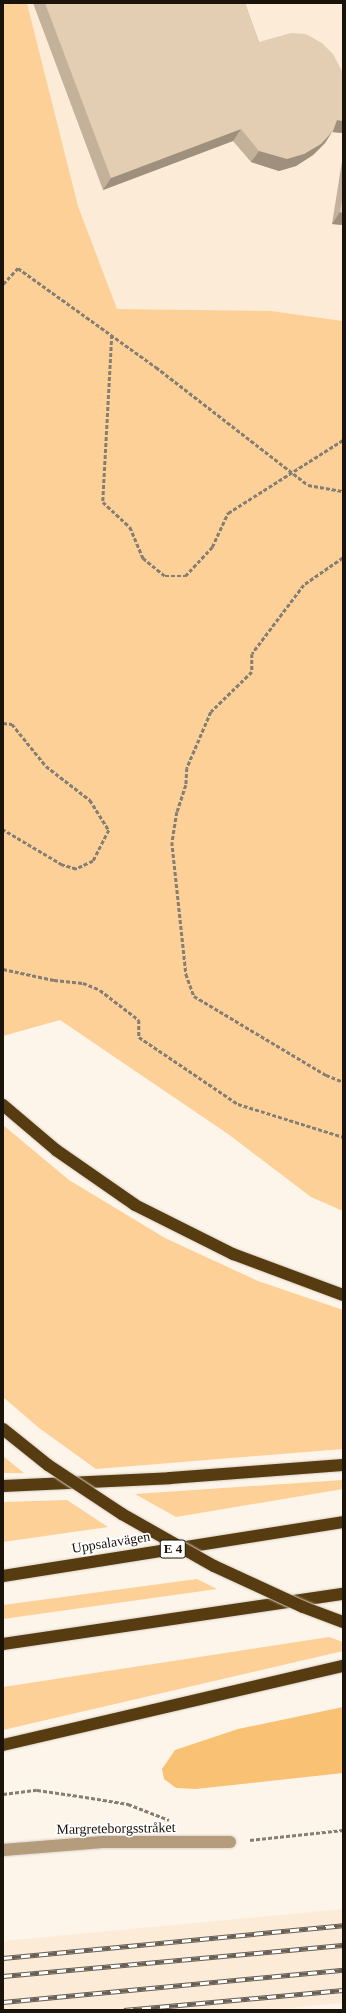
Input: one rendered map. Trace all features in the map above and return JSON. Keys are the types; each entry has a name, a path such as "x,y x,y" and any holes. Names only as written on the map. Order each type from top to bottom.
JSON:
{"highway":[{"path":"3,1105 56,1150 135,1205 233,1254 343,1295"},
{"path":"3,1429 48,1465 142,1525 214,1566 303,1607 343,1622"},
{"path":"3,1486 170,1478 343,1465"},
{"name":"Uppsalavägen","path":"3,1576 343,1522"},
{"path":"3,1644 343,1594"},
{"path":"3,1745 343,1666"}],"street":[{"name":"Margreteborgsstråket","path":"3,1850 103,1842 230,1842"}],"path":[{"path":"3,284 18,268 112,335 308,485 343,491"},
{"path":"112,335 103,502 130,527 143,558 165,576 184,576 212,547 228,513 343,440"},
{"path":"343,558 304,585 252,654 252,672 211,712 187,768 172,842 186,974 194,996 343,1082"},
{"path":"3,722 12,724 46,766 90,800 109,830 93,861 76,869 62,866 3,830"},
{"path":"3,969 83,983 100,990 139,1020 139,1037 238,1104 343,1137"},
{"name":"Margreteborgsstråket","path":"3,1794 37,1790 128,1804 176,1823"},
{"path":"230,1842 343,1830"}],"shaded area":[{"path":"3,3 27,3 78,206 117,309 271,311 343,321 343,1211 311,1197 228,1134 60,1020 3,1036"},
{"path":"27,3 343,3 343,321 271,311 117,309 78,206"},
{"path":"3,1125 69,1180 165,1238 258,1281 343,1310 343,1449 96,1469 39,1428 3,1397"},
{"path":"3,1456 24,1473 3,1473"},
{"path":"343,1480 343,1489 176,1517 135,1494"},
{"path":"67,1500 108,1527 3,1542 3,1502"},
{"path":"197,1579 217,1589 3,1619 3,1605"},
{"path":"329,1637 343,1642 343,1651 3,1730 3,1687"},
{"path":"343,1707 343,1773 196,1789 176,1788 164,1779 162,1769 175,1750 238,1729"},
{"path":"343,1909 343,2003 268,2010 3,2010 3,1941"}],"building":[{"path":"45,3 245,3 259,42 291,33 306,34 322,43 333,54 343,73 343,121 337,120 333,131 321,144 304,154 287,159 259,151 241,129 111,178"},
{"path":"343,195 343,213 340,212"}],"railway":[{"path":"3,1958 343,1925"},
{"path":"3,1976 343,1945"},
{"path":"3,2002 343,1970"},
{"path":"124,2010 343,1990"}]}
